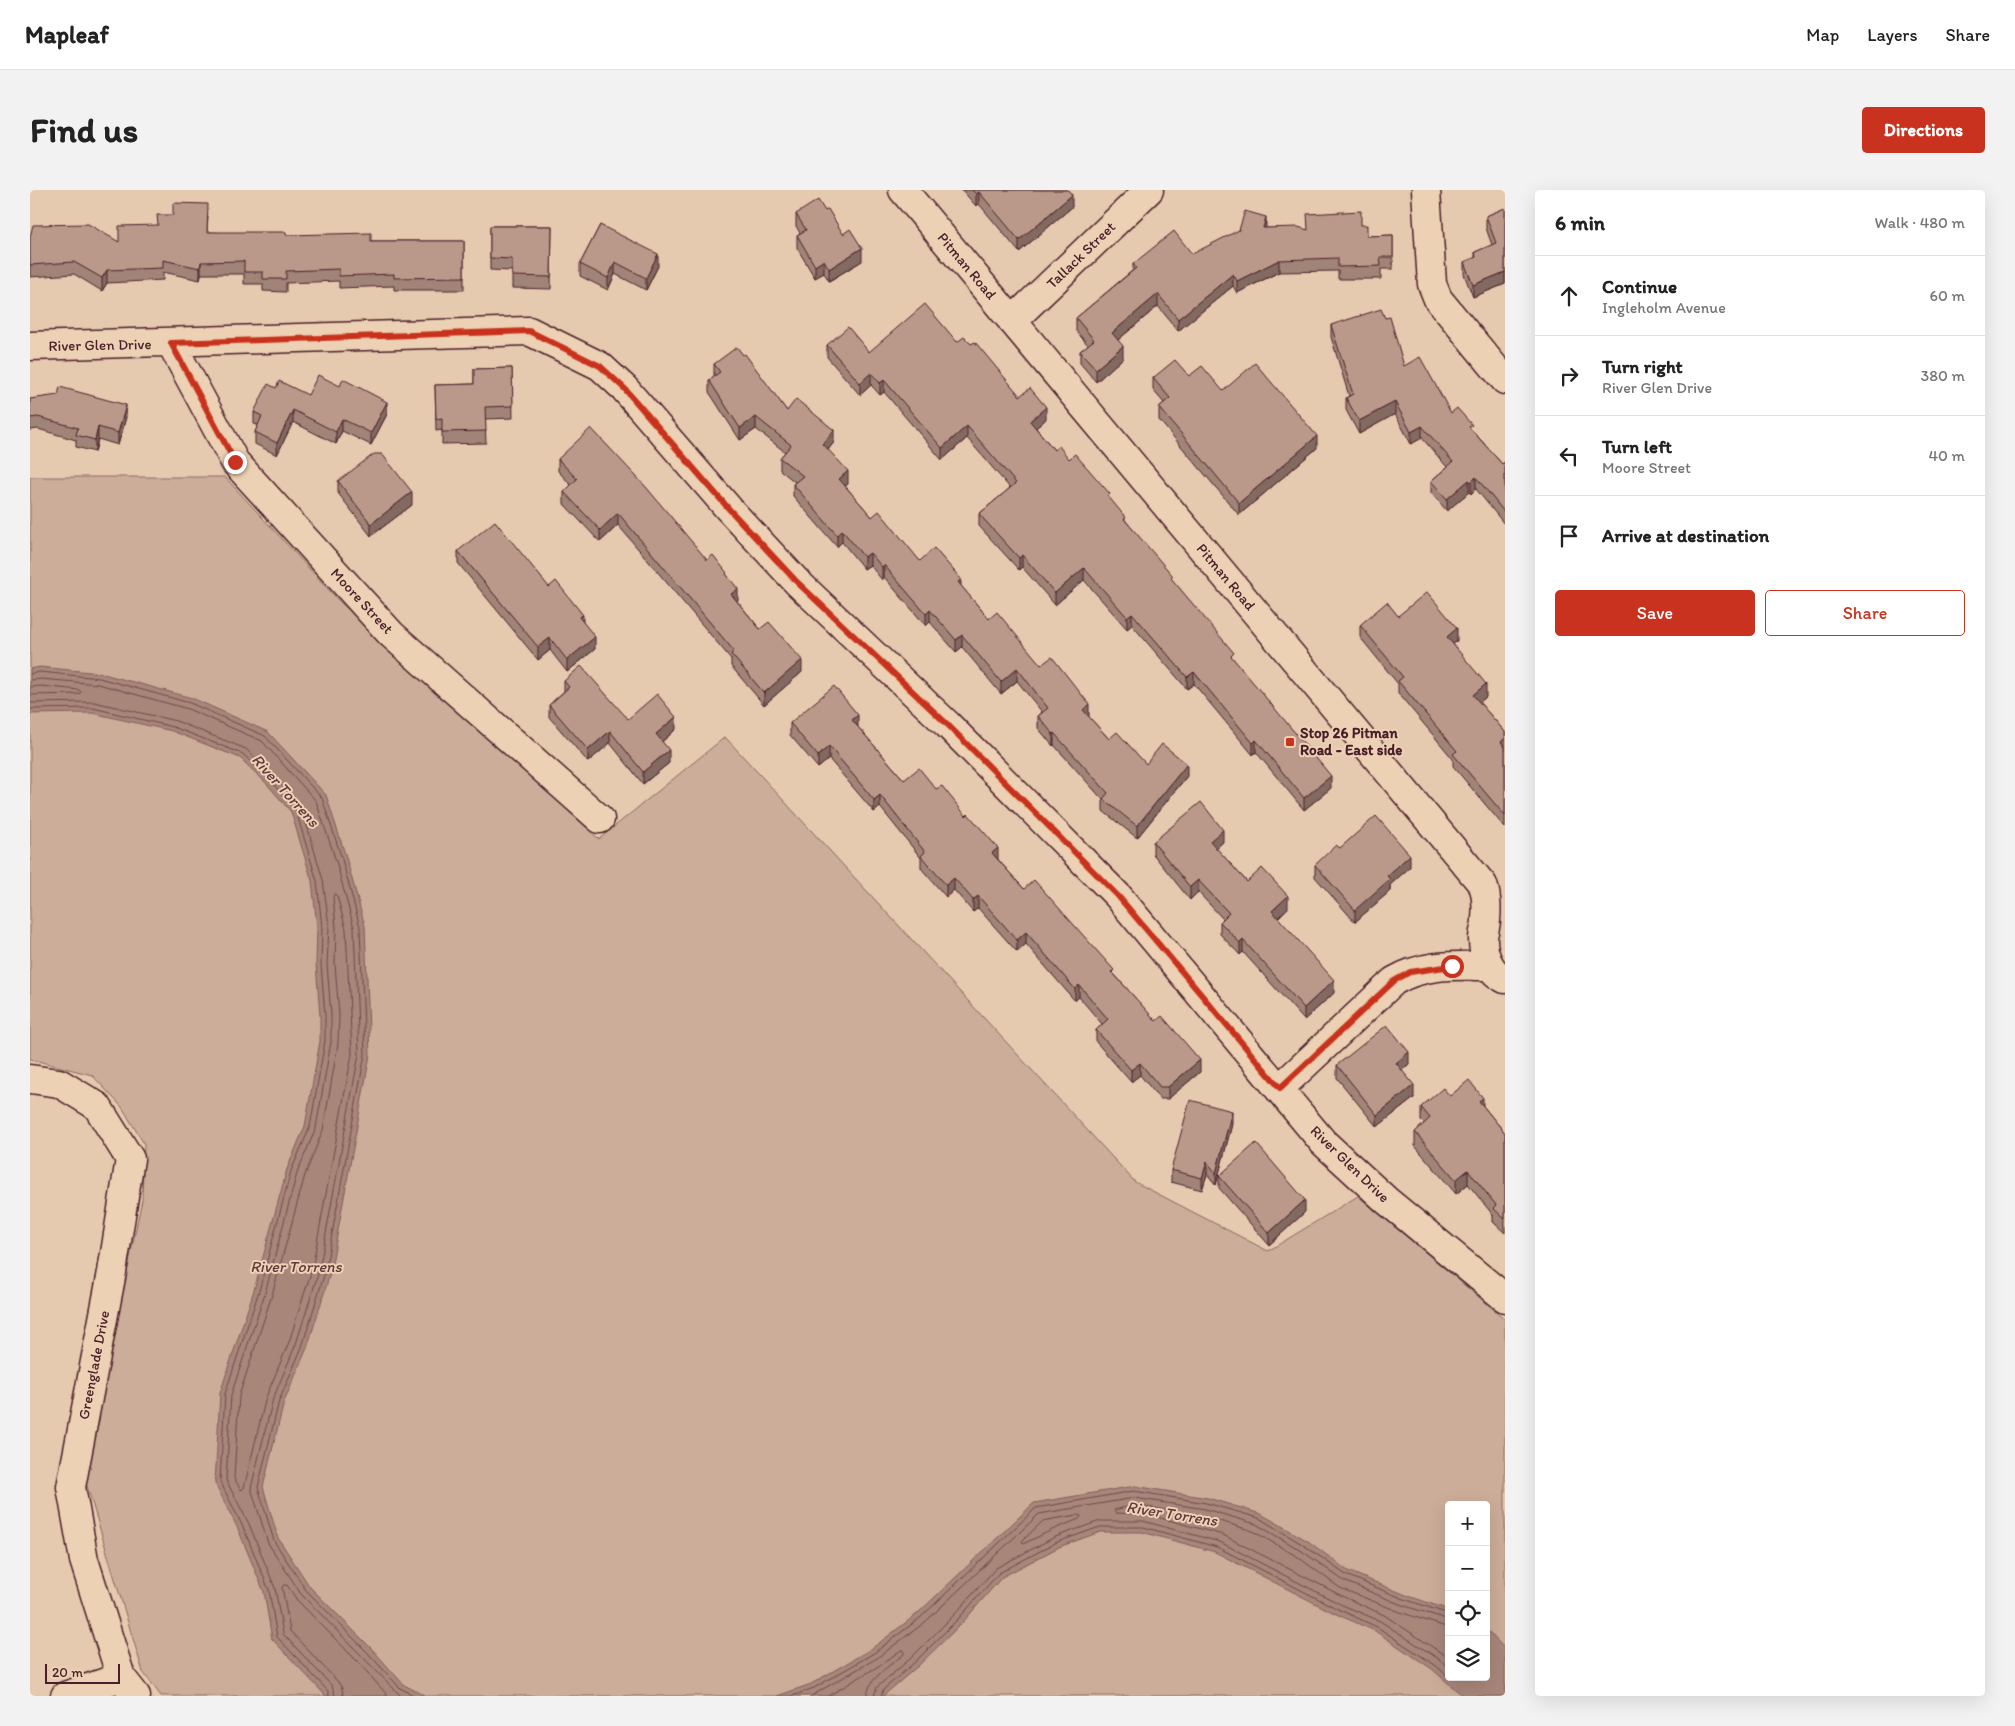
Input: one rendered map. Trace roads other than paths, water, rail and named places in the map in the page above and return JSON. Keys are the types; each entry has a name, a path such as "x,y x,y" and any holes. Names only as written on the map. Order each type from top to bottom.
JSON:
{"street":[{"name":"Pitman Road","path":"903,190 1483,885 1487,906 1483,938 1485,951 1497,973"},
{"name":"Tallack Street","path":"1012,321 1149,190"},
{"path":"1426,190 1432,284 1438,299 1505,380"},
{"name":"River Glen Drive","path":"30,346 529,331 600,366 624,388 729,509 797,582 948,725 1118,896 1280,1088 1323,1142 1386,1200 1505,1298"},
{"name":"Moore Street","path":"171,343 235,462 391,634 600,818"},
{"path":"1280,1088 1394,981 1410,972 1452,966 1497,973"},
{"name":"Greenglade Drive","path":"30,1079 59,1083 97,1106 130,1159 112,1272 71,1487 84,1560 129,1686"},
{"path":"65,1696 129,1686"}],"water":[{"name":"River Torrens","path":"40,667 100,673 192,698 268,732 326,795 365,926 370,1055 330,1274 307,1348 284,1402 263,1487 278,1538 310,1587 372,1649 404,1685 426,1696 326,1696 272,1639 264,1592 238,1529 215,1483 220,1393 254,1290 287,1169 305,1126 320,1041 316,964 317,927 312,881 291,812 267,784 240,758 172,731 92,713 30,714 30,669"},
{"name":"River Torrens","path":"1135,1486 1208,1498 1261,1514 1308,1541 1348,1571 1445,1609 1445,1680 1432,1669 1375,1631 1336,1614 1215,1552 1142,1532 1100,1532 1059,1547 1002,1577 963,1622 918,1666 883,1696 777,1696 811,1684 871,1649 917,1614 1034,1503"},
{"name":"River Torrens","path":"1490,1633 1505,1649 1505,1696 1463,1696 1446,1681 1490,1681"}],"place":[{"name":"Stop 26 Pitman Road - East side","path":"1290,742"}]}
